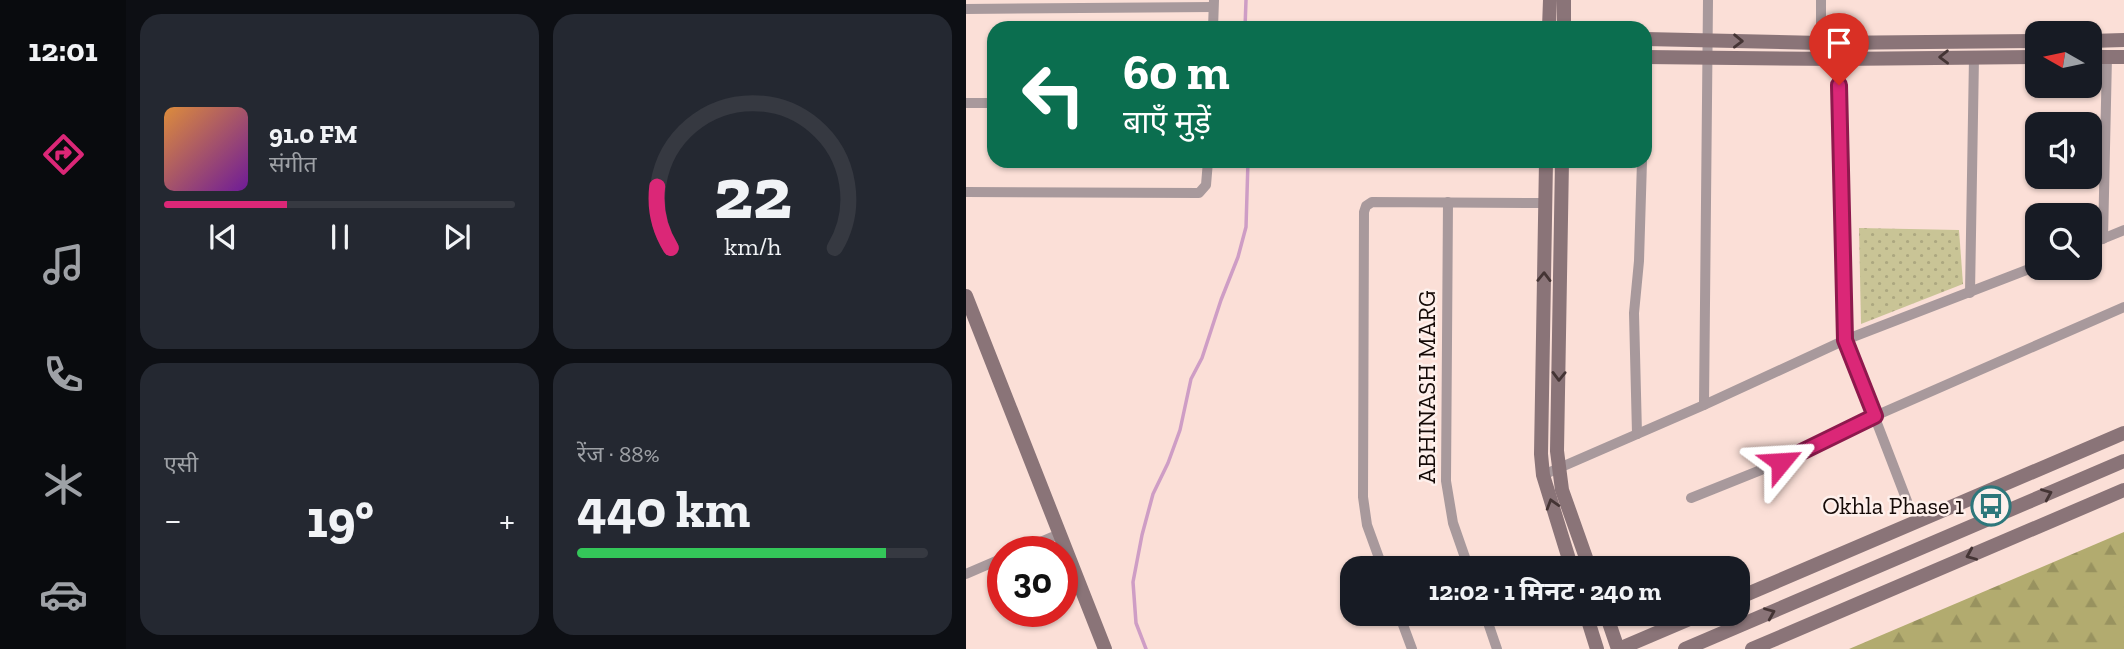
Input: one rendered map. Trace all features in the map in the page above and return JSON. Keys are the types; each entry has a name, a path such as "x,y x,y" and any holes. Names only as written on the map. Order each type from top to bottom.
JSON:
{"street":[{"path":"1549,21 1550,0"},
{"path":"1564,0 1564,21"},
{"path":"1704,405 1709,0"},
{"path":"1820,59 1821,0"},
{"path":"966,9 1214,4"},
{"path":"1652,39 1821,43 2025,41"},
{"path":"2102,40 2124,40"},
{"path":"1652,57 2025,57"},
{"path":"1970,293 1974,57"},
{"path":"2102,57 2124,57"},
{"path":"2107,57 2103,239 2124,230"},
{"path":"1838,59 1845,340 1908,500"},
{"path":"966,103 987,103"},
{"path":"966,192 1199,193 1206,185 1207,168"},
{"path":"1546,168 1541,454 1543,475 1568,556"},
{"path":"1562,168 1557,452 1562,490 1585,556"},
{"path":"1637,434 1634,313 1639,261 1642,168"},
{"path":"1378,556 1367,525 1363,497 1366,206 1372,202 1545,203"},
{"name":"ABHINASH MARG","path":"1448,202 1446,481 1453,523 1464,556"},
{"path":"1543,475 1845,340 2025,271"},
{"path":"966,296 1105,649"},
{"path":"1691,498 1781,462 1875,416 2124,307"},
{"path":"966,318 1052,536"},
{"path":"1750,593 2124,433"},
{"path":"1685,649 2124,461"},
{"path":"1752,649 2124,490"},
{"path":"966,574 987,565"},
{"path":"1078,605 1096,649"},
{"path":"1403,626 1412,649"},
{"path":"1489,626 1497,649"},
{"path":"1590,626 1597,649"},
{"path":"1610,626 1619,649 1672,626"}],"green space":[{"path":"2124,532 2124,649 1849,649"}],"shaded area":[{"path":"1859,228 1959,230 1963,284 1861,324"}],"waterway":[{"path":"1245,21 1246,0"},
{"path":"1146,649 1136,623 1133,582 1142,535 1153,494 1180,430 1191,379 1202,358 1238,257 1246,227 1248,168"}],"place":[{"name":"Okhla Phase 1","path":"1991,506"}],"route":[{"path":"1781,462 1875,416 1845,340 1839,85"}]}
